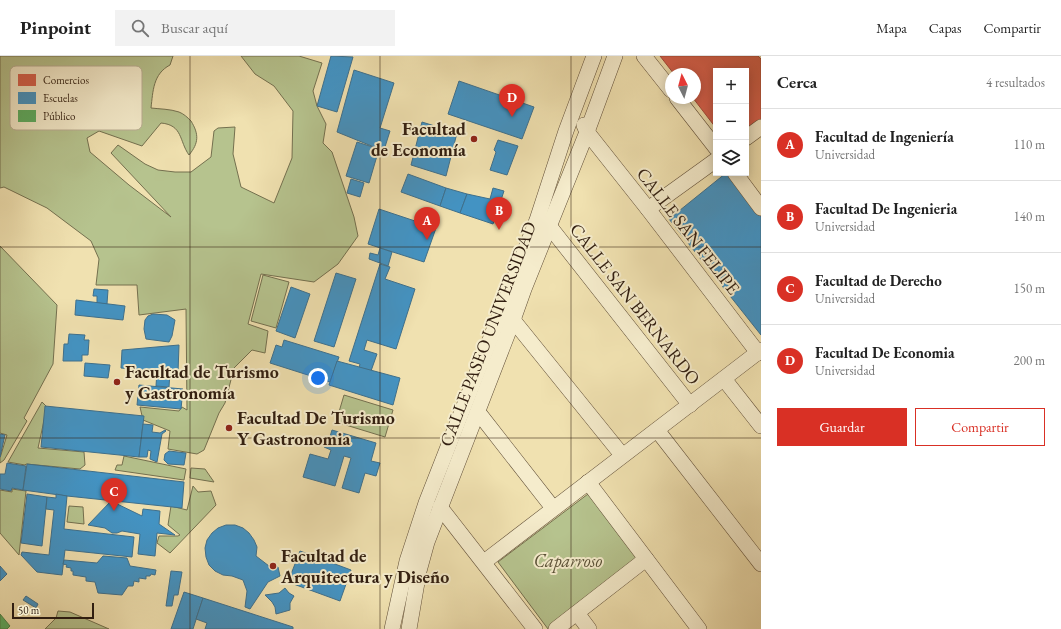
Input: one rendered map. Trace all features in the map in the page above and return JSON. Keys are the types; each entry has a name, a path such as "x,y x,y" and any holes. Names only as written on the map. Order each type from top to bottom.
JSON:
{"street":[{"name":"CALLE PASEO UNIVERSIDAD","path":"414,627 419,571 427,542 524,289 544,224 569,125 594,56"},
{"name":"CALLE PASEO UNIVERSIDAD","path":"392,629 407,562 426,503 544,224 587,132 615,56"},
{"path":"644,56 665,82"},
{"path":"682,104 713,144"},
{"path":"569,125 578,134 587,132"},
{"path":"749,136 761,126"},
{"name":"CALLE SAN FELIPE","path":"587,132 759,352"},
{"path":"648,209 713,162"},
{"path":"737,176 761,208"},
{"name":"CALLE SAN BERNARDO","path":"544,224 690,404"},
{"path":"513,320 622,455"},
{"path":"484,562 622,455 759,352"},
{"path":"724,379 761,426"},
{"path":"478,412 553,508"},
{"path":"657,430 761,564"},
{"path":"588,482 699,629"},
{"path":"440,508 484,562 535,629"},
{"path":"556,629 646,559"},
{"path":"577,613 589,629"}],"green space":[{"path":"0,56 173,56 170,65 160,73 157,78 153,89 151,108 179,112 191,121 197,134 197,138 195,146 189,155 177,130 168,124 161,123 142,146 99,131 87,138 90,152 129,185 171,217 111,153 118,145 145,164 158,170 191,172 211,157 214,131 218,128 235,127 233,154 241,187 274,203 292,158 293,111 274,86 255,74 241,56 299,56 322,63 313,91 317,106 326,124 323,143 332,152 354,217 358,236 338,264 314,282 261,274 248,324 268,331 265,353 252,350 234,368 225,403 219,413 204,450 197,454 168,449 170,431 143,420 140,407 179,411 182,407 187,410 186,309 139,315 137,285 96,285 99,259 91,241 47,208 4,187 0,188"},
{"path":"0,246 57,305 53,364 24,418 27,421 4,460 0,463 0,458 7,435 0,433"},
{"path":"263,275 289,282 276,328 251,321"},
{"path":"344,395 393,410 385,437 336,422"},
{"path":"42,402 47,407 38,448 84,452 85,465 80,469 25,465 8,462"},
{"path":"124,456 186,469 184,480 115,470 117,465 122,465"},
{"path":"191,468 205,469 214,482 190,478"},
{"path":"193,486 198,492 211,491 216,505 170,553 157,543 159,536 180,535 168,525 171,506 187,510"},
{"path":"12,489 26,491 19,555 0,533 0,490 12,492"},
{"name":"Caparroso","path":"588,494 639,560 548,629 498,562"},
{"path":"69,506 83,507 84,524 67,522"},
{"path":"58,611 70,612 109,629 45,629 56,618"}],"building: Comercios":[{"path":"660,56 758,56 761,59 761,120 749,130 749,68 713,68 713,124 698,104 701,104 701,68 669,68"}],"building: Escuelas":[{"path":"331,56 353,57 337,112 317,106"},
{"path":"354,70 394,83 380,128 390,131 384,150 337,132"},
{"path":"459,81 534,107 522,139 448,114"},
{"path":"422,122 457,133 446,176 411,165"},
{"path":"498,140 518,146 507,175 490,170 496,152 494,150"},
{"path":"357,142 379,149 369,183 346,176"},
{"path":"408,174 446,188 440,206 401,192"},
{"path":"722,176 730,176 761,217 761,335 669,219"},
{"path":"351,179 364,183 360,197 347,193"},
{"path":"446,188 467,194 460,213 440,206"},
{"path":"493,188 504,191 493,224 460,213 467,194 490,199"},
{"path":"379,209 436,228 424,262 368,244"},
{"path":"380,248 392,252 388,266 369,259 370,253 378,255"},
{"path":"380,264 390,267 385,279 415,289 396,349 367,340 364,350 377,354 371,371 359,368 360,364 349,361"},
{"path":"336,273 356,279 334,347 314,341"},
{"path":"291,287 310,294 295,338 276,331"},
{"path":"94,289 108,290 107,304 97,303 97,296 93,296"},
{"path":"76,300 125,306 123,320 75,315"},
{"path":"153,314 167,315 175,320 172,336 169,342 146,339 144,329 145,320 148,316"},
{"path":"69,334 85,335 84,340 89,340 88,355 82,355 82,361 63,361 64,344 68,344"},
{"path":"284,340 339,357 330,382 270,363 276,345 282,347"},
{"path":"179,345 178,373 121,368 122,350"},
{"path":"337,361 400,378 393,405 329,385"},
{"path":"85,363 110,365 108,378 84,376"},
{"path":"157,371 170,372 169,387 156,386"},
{"path":"139,385 183,389 181,409 137,405"},
{"path":"45,406 144,416 139,457 41,447"},
{"path":"143,424 153,425 152,432 160,433 165,430 166,431 162,434 157,462 150,459 151,451 148,450 147,457 139,457"},
{"path":"332,430 376,443 371,461 380,463 376,476 365,473 359,493 342,488 351,458 344,456 335,486 303,477 310,454 328,459 331,450 324,447 327,439 329,440"},
{"path":"0,434 5,435 0,457"},
{"path":"169,451 186,453 184,465 168,464 164,460 165,454"},
{"path":"7,463 26,466 23,490 12,488 11,491 0,489 0,474 5,474"},
{"path":"27,464 184,482 182,508 23,490"},
{"path":"27,494 47,497 42,546 21,543"},
{"path":"56,494 67,496 64,529 134,537 132,557 65,550 62,575 37,572 21,555 22,552 49,555 54,510 46,509 47,497 56,498"},
{"path":"111,501 142,516 143,509 160,511 159,524 175,535 157,533 155,556 138,554 140,534 122,531 112,533 105,528 88,525"},
{"path":"226,525 235,525 243,528 254,540 257,547 256,556 269,566 278,567 280,576 268,582 250,609 245,607 247,591 243,580 232,576 223,575 215,571 209,565 206,557 205,548 207,540 218,528"},
{"path":"300,551 351,570 340,601 288,582"},
{"path":"103,556 127,558 130,566 156,570 155,575 151,574 150,576 146,576 146,579 139,578 139,582 134,581 133,586 128,586 122,595 98,593 95,582 86,581 86,577 73,575 71,568 66,567 67,565 63,564 64,560 97,563"},
{"path":"0,566 7,574 0,581"},
{"path":"171,571 182,572 178,595 174,595 172,606 166,606"},
{"path":"285,588 294,596 290,603 290,610 276,614 275,607 265,595 279,593"},
{"path":"184,592 203,598 193,629 171,629"},
{"path":"26,596 38,604 36,608 23,600"},
{"path":"203,598 293,627 293,629 205,629 207,623 196,619"}],"building: Público":[{"path":"0,614 10,626 7,629 0,629"}],"place":[{"name":"Facultad De Economia","path":"512,117"},
{"name":"Facultad de Economía","path":"474,139"},
{"name":"Facultad De Ingenieria","path":"499,230"},
{"name":"Facultad de Ingeniería","path":"427,240"},
{"name":"Facultad de Turismo y Gastronomía","path":"117,382"},
{"name":"Facultad De Turismo Y Gastronomia","path":"229,428"},
{"name":"Facultad de Derecho","path":"114,511"},
{"name":"Facultad de Arquitectura y Diseño","path":"273,566"}]}
